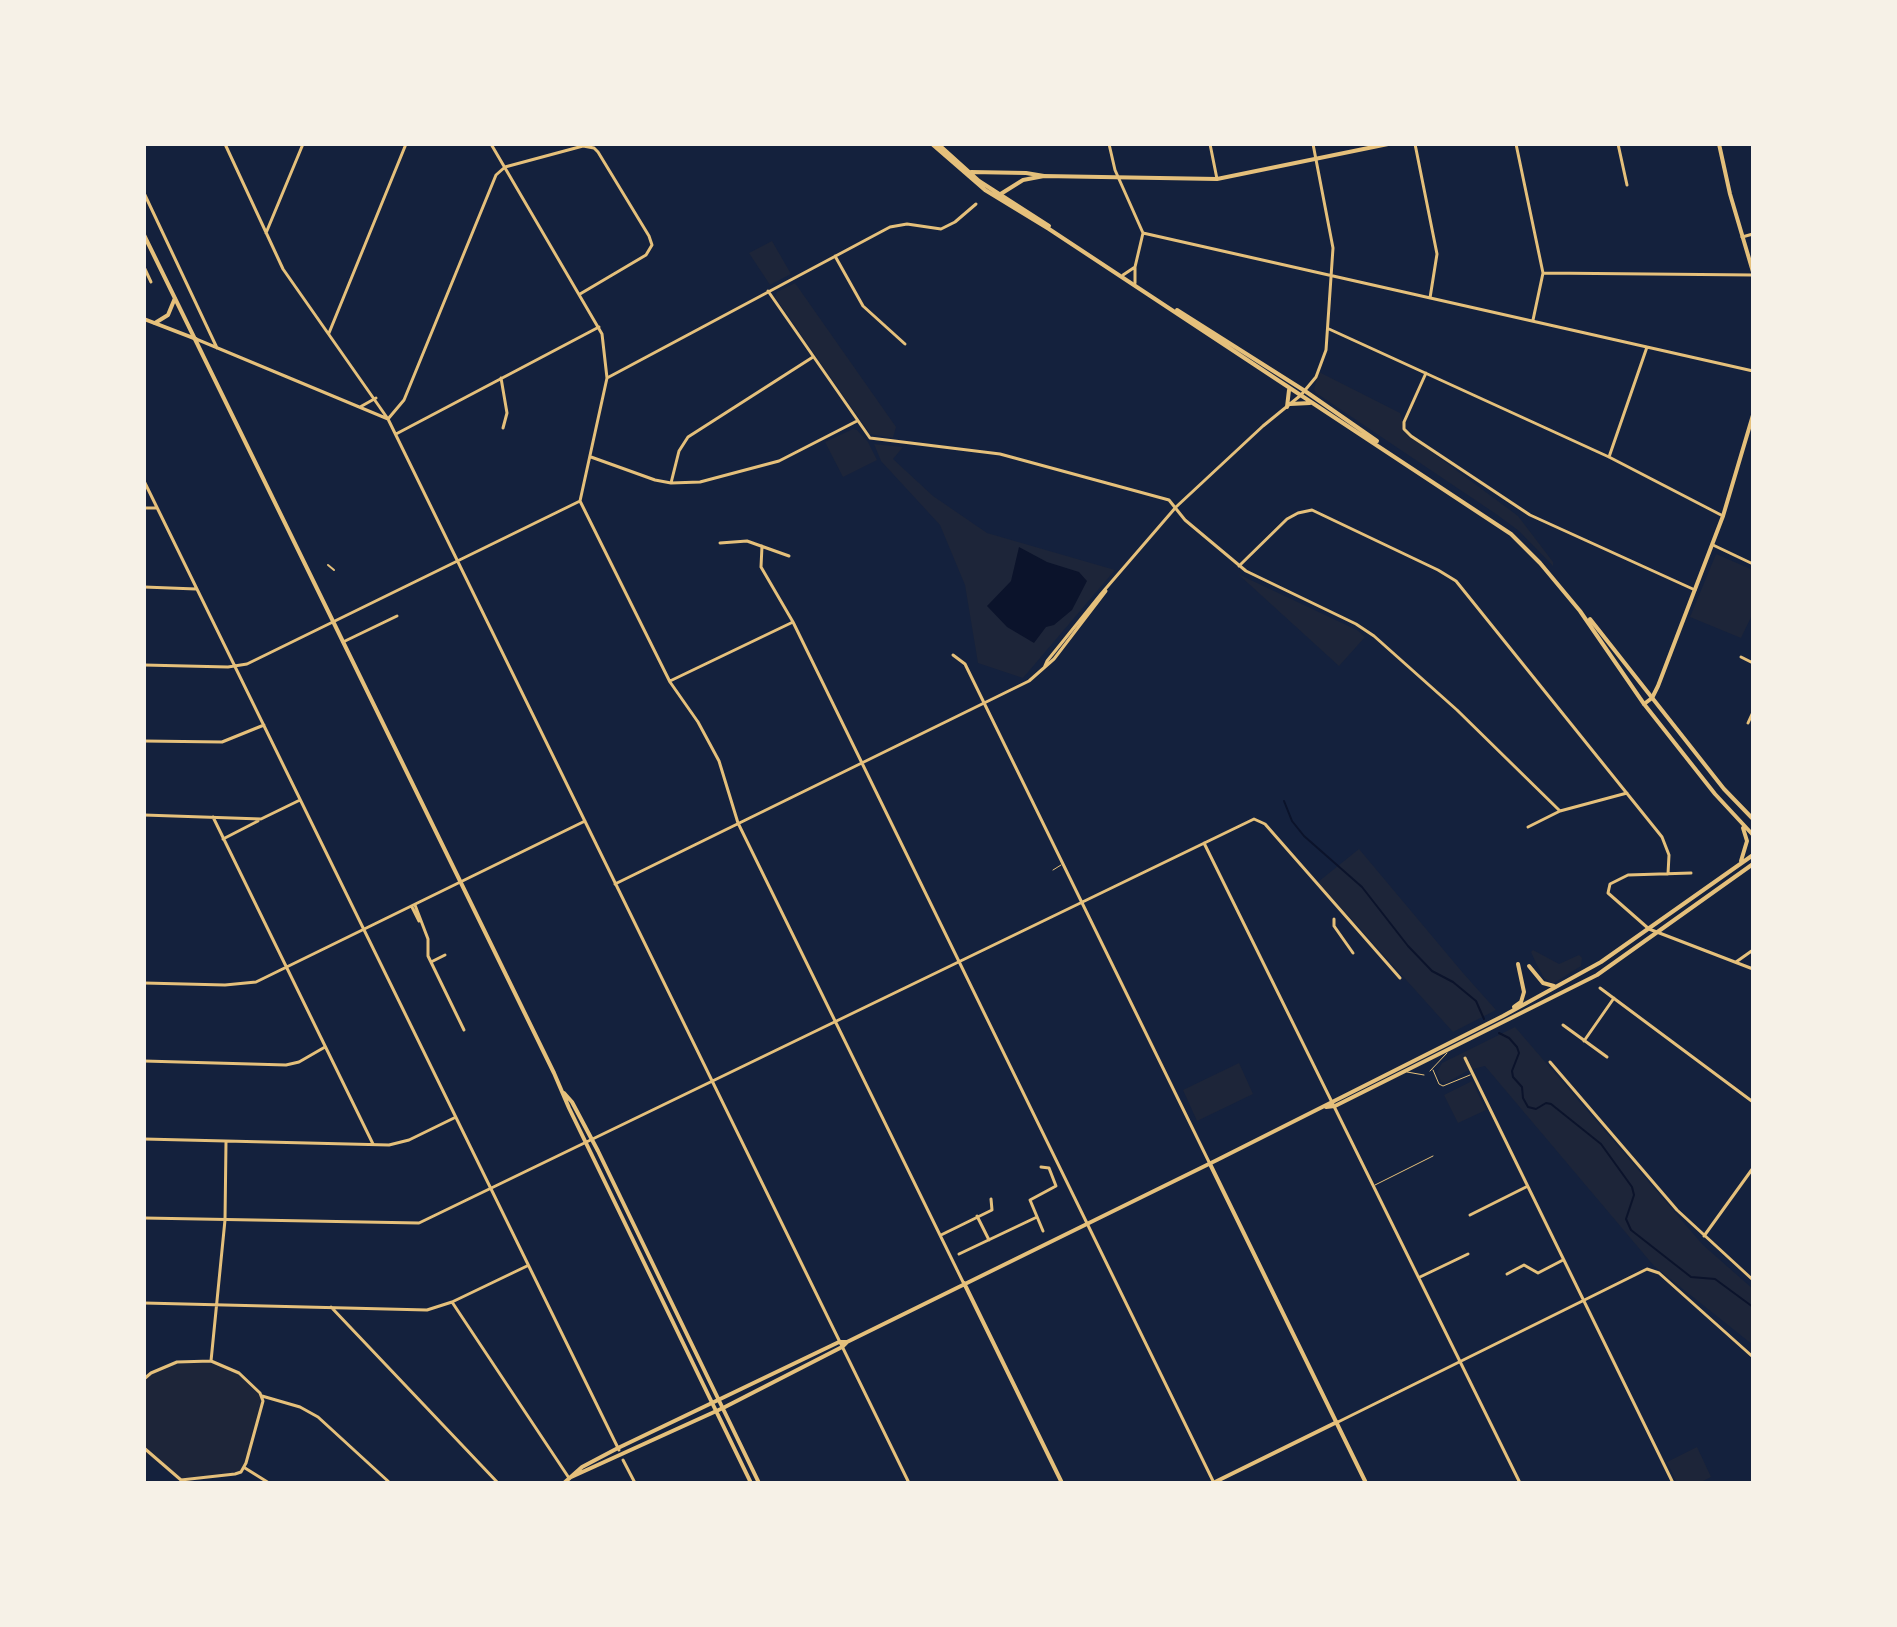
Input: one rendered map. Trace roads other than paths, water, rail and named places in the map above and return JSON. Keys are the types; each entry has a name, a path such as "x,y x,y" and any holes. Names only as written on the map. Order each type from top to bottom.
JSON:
{"main road":[{"path":"932,144 974,183 1123,275 1303,393 1312,403 1458,497 1518,540 1580,611 1644,704 1753,835"},
{"path":"938,144 997,196 1288,388 1313,396 1519,538 1560,582 1727,792 1753,819"},
{"path":"968,172 1217,179 1388,144"},
{"path":"1719,144 1753,274"},
{"path":"997,196 1023,180 1044,176"},
{"path":"144,235 564,1093 751,1483"},
{"path":"155,323 168,315 175,298"},
{"path":"144,319 196,339"},
{"path":"1311,385 1313,396"},
{"path":"1288,388 1289,405 1312,403"},
{"path":"1644,704 1652,698 1723,516 1753,415"},
{"path":"1739,865 1747,841 1740,822"},
{"path":"1334,1103 1601,962 1753,855"},
{"path":"619,1450 715,1412 1085,1223 1405,1071 1597,975 1753,866"},
{"path":"1503,1016 1523,998 1524,988 1518,964"},
{"path":"1529,966 1543,983 1559,986"},
{"path":"564,1093 593,1141 759,1483"},
{"path":"1210,1164 1366,1483"},
{"path":"964,1283 1062,1483"},
{"path":"564,1483 619,1450 719,1399 841,1345"},
{"path":"1214,1483 1337,1422"}],"street":[{"path":"225,144 283,269 376,398 396,434 909,1483"},
{"path":"266,233 303,144"},
{"path":"329,333 406,144"},
{"path":"491,144 599,327 607,378 580,501 670,682 698,722 719,761 738,823 964,1283"},
{"path":"1109,144 1119,178 1143,233 1135,267 1135,283"},
{"path":"1210,144 1217,179"},
{"path":"615,884 1029,681 1044,668 1176,507 1311,385 1324,357 1333,241 1313,144"},
{"path":"1415,144 1437,254 1430,298"},
{"path":"1516,144 1543,273 1533,320"},
{"path":"1618,144 1627,185"},
{"path":"388,419 404,400 494,178 505,167 583,146 594,148 651,241 650,251 580,294"},
{"path":"144,193 217,348"},
{"path":"607,378 897,225 945,228 976,204"},
{"path":"1143,233 1753,371"},
{"path":"1742,237 1753,234"},
{"path":"835,256 863,306 905,344"},
{"path":"144,267 151,282"},
{"path":"1123,275 1135,267"},
{"path":"1543,273 1753,274"},
{"path":"768,291 857,421 873,439 1000,454 1166,499 1185,520 1239,566 1369,632 1457,710 1560,811"},
{"path":"396,434 599,327"},
{"path":"1328,329 1609,457 1723,516"},
{"path":"196,339 388,419"},
{"path":"1609,457 1647,347"},
{"path":"671,483 679,451 692,434 813,357"},
{"path":"1426,373 1405,419 1404,429 1411,436 1530,515 1695,590"},
{"path":"501,378 507,413 503,428"},
{"path":"360,407 376,398"},
{"path":"591,457 638,475 671,483 700,482 771,464 857,421"},
{"path":"144,481 619,1450"},
{"path":"144,665 235,667 270,653 580,501"},
{"path":"144,508 157,508"},
{"path":"1239,566 1287,519 1312,510 1438,570 1463,588 1665,843 1669,855 1668,874"},
{"path":"720,543 743,541 789,556"},
{"path":"1712,545 1753,564"},
{"path":"762,546 761,567 793,622 1214,1483"},
{"path":"328,565 334,570"},
{"path":"144,587 196,589"},
{"path":"343,642 397,616"},
{"path":"670,682 793,622"},
{"path":"953,655 965,664 1210,1164"},
{"path":"1741,657 1753,663"},
{"path":"1748,723 1753,712"},
{"path":"144,741 222,742 264,725"},
{"path":"1528,827 1560,811 1627,793"},
{"path":"223,839 300,800"},
{"path":"144,815 261,819"},
{"path":"213,817 373,1144"},
{"path":"144,1218 413,1225 593,1141 1256,819 1265,824 1400,978"},
{"path":"144,983 248,983 286,968 585,821"},
{"path":"1204,843 1520,1483"},
{"path":"1691,873 1628,875 1613,881 1608,888 1611,897 1649,929 1753,969"},
{"path":"414,906 428,939 427,952 431,962 464,1030"},
{"path":"1343,913 1336,918 1334,926 1353,953"},
{"path":"1736,962 1753,950"},
{"path":"431,962 445,955"},
{"path":"1600,988 1753,1102"},
{"path":"1584,1041 1614,998"},
{"path":"1563,1025 1607,1057"},
{"path":"144,1061 286,1065 299,1062 325,1047"},
{"path":"1465,1058 1673,1483"},
{"path":"1550,1062 1677,1210 1753,1280"},
{"path":"144,1139 402,1143 456,1117"},
{"path":"211,1361 225,1220 226,1142"},
{"path":"1041,1167 1049,1168 1056,1186 1030,1200 1043,1231"},
{"path":"1704,1236 1753,1168"},
{"path":"1470,1215 1526,1187"},
{"path":"940,1236 994,1208 991,1199"},
{"path":"977,1216 989,1240"},
{"path":"959,1254 1037,1217"},
{"path":"1420,1277 1468,1254"},
{"path":"1507,1274 1524,1265 1538,1273 1563,1260"},
{"path":"144,1303 427,1310 452,1302 527,1266"},
{"path":"1337,1422 1644,1270 1652,1270 1753,1357"},
{"path":"452,1302 569,1478"},
{"path":"331,1307 498,1483"},
{"path":"144,1377 177,1362 211,1361 239,1373 262,1396 300,1407 318,1417 390,1483"},
{"path":"145,1450 180,1482 235,1474 244,1467 263,1404 262,1396"},
{"path":"623,1460 635,1483"},
{"path":"244,1467 269,1483"}],"lane":[{"path":"1053,870 1064,864"},
{"path":"1452,1048 1432,1071 1439,1084 1443,1086 1472,1074"},
{"path":"1405,1071 1424,1075"},
{"path":"1375,1185 1433,1156"}],"waterway":[{"path":"1284,801 1292,821 1304,836 1362,887 1408,946 1432,971 1453,982 1476,1001 1484,1019"},
{"path":"1499,1033 1517,1047 1519,1053 1512,1071 1513,1077 1522,1087 1528,1107 1536,1109 1546,1103 1551,1104 1601,1144 1632,1187 1634,1195 1626,1219 1631,1230 1691,1277 1715,1279 1753,1307"}]}
